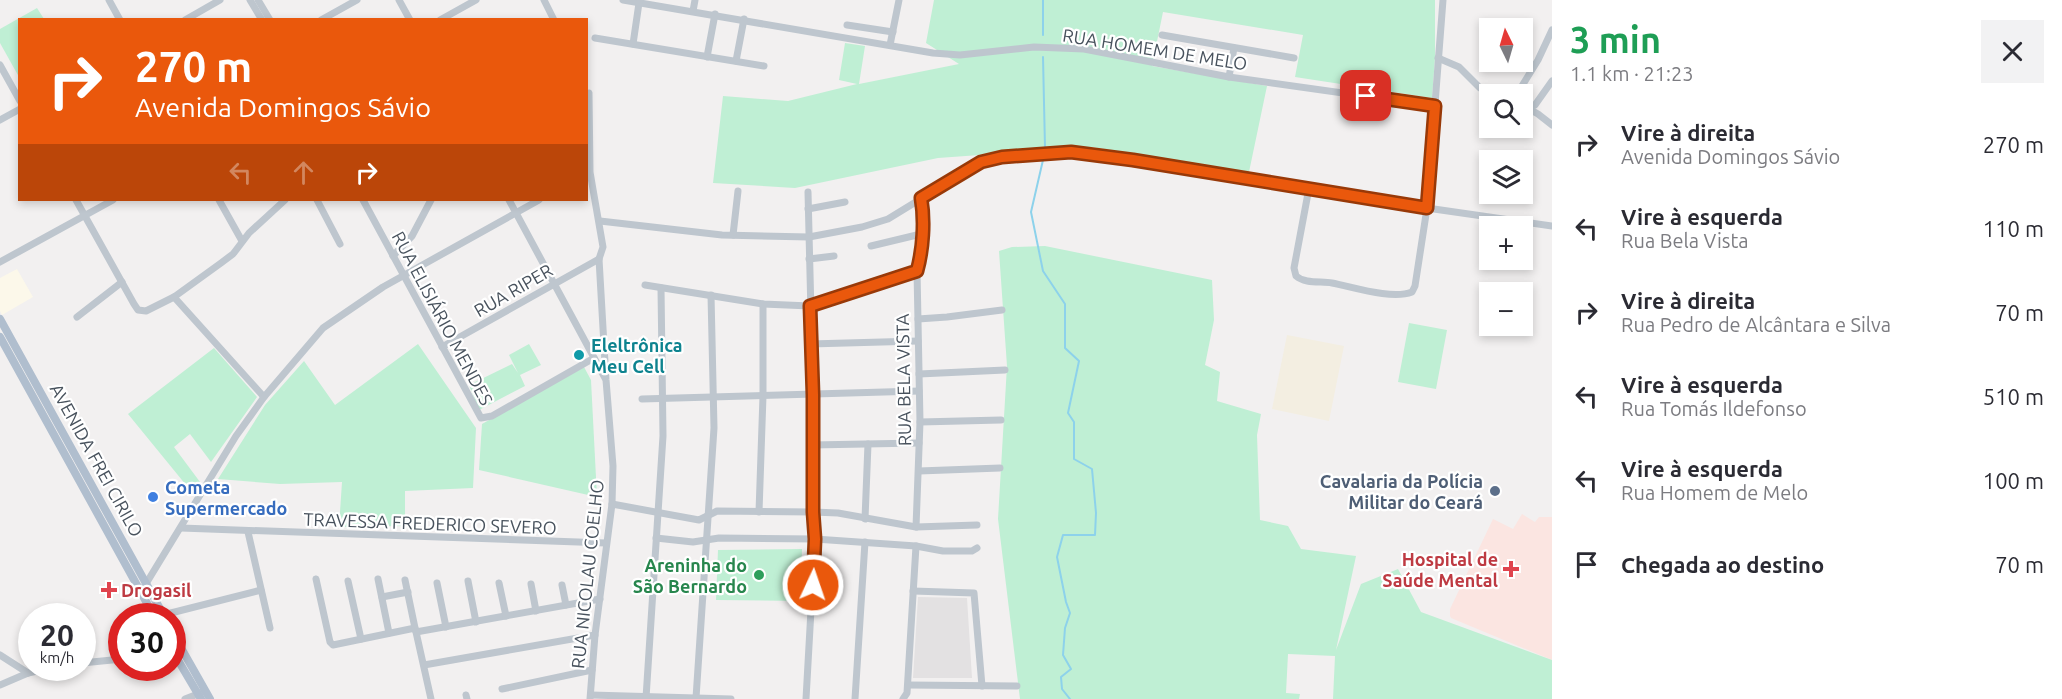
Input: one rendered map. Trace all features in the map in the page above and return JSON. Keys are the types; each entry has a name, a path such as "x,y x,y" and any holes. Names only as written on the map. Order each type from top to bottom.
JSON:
{"main road":[{"name":"AVENIDA FREI CIRILO","path":"0,319 143,588"},
{"name":"AVENIDA FREI CIRILO","path":"0,337 152,603"},
{"path":"186,668 203,696"}],"street":[{"path":"109,0 119,18"},
{"path":"188,18 220,0"},
{"path":"250,0 261,18"},
{"path":"258,0 269,18"},
{"path":"325,18 357,0"},
{"path":"399,0 409,18"},
{"path":"444,18 476,0"},
{"path":"544,0 553,18"},
{"name":"RUA HOMEM DE MELO","path":"623,0 655,3 890,45 960,55 1034,47 1067,47 1228,77 1435,106"},
{"path":"693,11 695,0"},
{"path":"890,45 899,0"},
{"path":"1309,188 1294,268 1296,276 1304,280 1399,295 1412,292 1415,286 1427,208 1443,0"},
{"path":"633,44 639,3"},
{"path":"707,57 715,14"},
{"path":"736,61 744,19"},
{"path":"847,25 893,32"},
{"path":"1522,84 1538,60 1552,30"},
{"path":"1162,35 1294,58"},
{"path":"595,38 764,66"},
{"path":"1228,77 1234,48"},
{"path":"1438,58 1459,67 1479,87"},
{"path":"0,65 18,97"},
{"path":"1535,105 1552,81"},
{"name":"RUA NICOLAU COELHO","path":"588,93 588,173 600,221 603,247 600,259 613,466 612,504 595,635 590,697"},
{"path":"0,120 18,111"},
{"path":"1533,111 1552,125"},
{"path":"600,221 733,235 809,237 879,223 981,162 1002,157 1059,152 1087,153 1552,226"},
{"path":"733,235 738,191"},
{"path":"806,699 815,539 808,192"},
{"name":"RUA BELA VISTA","path":"916,527 920,422 917,271 920,259 923,209 921,198"},
{"path":"77,201 138,310 146,311 174,297 233,254 242,241 284,201"},
{"path":"0,262 111,201"},
{"path":"220,201 242,241"},
{"path":"318,201 340,244"},
{"name":"RUA ELISIÁRIO MENDES","path":"364,201 481,418 492,416 594,358"},
{"path":"393,256 412,236 430,201"},
{"path":"510,201 606,380"},
{"path":"143,588 236,436 264,397 324,327 361,301 537,201"},
{"path":"808,209 845,202"},
{"path":"871,246 921,234"},
{"path":"809,259 834,256"},
{"name":"RUA RIPER","path":"442,347 600,259"},
{"path":"645,285 763,303 810,306 917,271"},
{"path":"77,317 122,282"},
{"path":"646,698 663,399 661,288"},
{"path":"696,698 714,428 711,295"},
{"path":"174,297 264,397"},
{"path":"759,512 763,303"},
{"path":"918,319 1002,310"},
{"path":"810,344 918,341"},
{"path":"919,374 1005,370"},
{"path":"642,399 920,391"},
{"path":"920,422 1001,420"},
{"path":"812,445 919,443"},
{"path":"865,519 868,444"},
{"path":"919,471 1000,468"},
{"path":"612,504 699,520 717,511 813,512 838,513 916,527 977,525"},
{"name":"TRAVESSA FREDERICO SEVERO","path":"181,528 606,543"},
{"path":"248,532 270,628"},
{"path":"656,538 706,542 719,538 815,539 916,546 943,551 972,551 977,548"},
{"path":"855,699 865,542"},
{"path":"903,699 908,685 916,546"},
{"path":"316,579 330,642 333,645 389,633 446,627 600,599"},
{"path":"378,579 389,633"},
{"path":"405,580 431,699"},
{"path":"348,581 361,639"},
{"path":"468,581 476,621"},
{"path":"499,583 507,616"},
{"path":"437,584 446,627"},
{"path":"531,584 536,610"},
{"path":"562,585 566,605"},
{"path":"186,609 261,590"},
{"path":"913,591 974,593 982,686"},
{"path":"382,597 408,592"},
{"path":"424,665 595,635"},
{"path":"0,655 18,667"},
{"path":"502,689 592,670"},
{"path":"0,685 18,677"},
{"path":"908,685 1017,686"},
{"path":"186,699 203,696"},
{"path":"590,697 731,699"}],"shaded area":[{"path":"17,269 33,297 2,315 0,278"},
{"name":"Hospital de Saúde Mental","path":"1522,514 1535,522 1539,517 1552,517 1552,660 1450,616 1450,609 1493,519 1513,529"},
{"path":"918,597 967,598 972,678 913,678"}],"green space":[{"path":"934,0 1435,0 1432,98 1295,77 1303,35 1163,12 1152,66 1267,86 1249,172 1091,147 938,158 795,188 713,183 723,96 788,101 857,84 839,80 845,43 865,46 859,84 959,64 926,43"},
{"path":"37,8 43,18 19,18"},
{"path":"18,19 18,75 0,43 0,29"},
{"path":"1045,246 1212,280 1214,320 1205,365 1220,372 1217,401 1261,414 1257,435 1260,520 1288,526 1301,549 1356,556 1336,650 1361,584 1398,569 1421,612 1552,660 1552,699 1333,699 1335,656 1288,654 1286,693 1300,694 1299,699 1020,699 998,519 1007,366 999,251 1012,247"},
{"path":"1409,323 1447,330 1436,389 1398,382"},
{"path":"418,344 476,428 473,488 405,491 405,526 339,527 342,482 280,484 218,479 265,405 304,361 335,405"},
{"path":"529,344 541,365 520,375 525,386 479,410 469,385 512,364 518,373 509,355"},
{"path":"214,348 257,397 211,462 190,434 174,447 200,482 193,494 188,484 186,485 128,414"},
{"path":"584,367 591,380 597,497 479,470 482,424"},
{"name":"Areninha do São Bernardo","path":"802,549 800,601 716,600 718,550"}],"sand":[{"path":"1287,335 1344,346 1329,421 1272,409"}],"waterway":[{"path":"1043,0 1043,35"},
{"path":"1043,57 1045,148"},
{"path":"1043,160 1031,212 1043,271 1065,304 1065,348 1079,361 1068,413 1074,422 1074,459 1092,469 1096,513 1095,535 1063,535 1057,557 1070,613 1065,628 1063,655 1071,669 1061,677 1062,689 1070,699"}],"place":[{"name":"Eleltrônica Meu Cell","path":"579,355"},
{"name":"Cavalaria da Polícia Militar do Ceará","path":"1495,491"},
{"name":"Cometa Supermercado","path":"153,497"},
{"name":"Hospital de Saúde Mental","path":"1511,569"},
{"name":"Areninha do São Bernardo","path":"759,575"},
{"name":"Drogasil","path":"109,590"}],"route":[{"path":"813,585 815,539 810,306 917,271 920,259 923,209 921,198 981,162 1002,157 1071,152 1427,208 1435,106 1366,96"}]}
